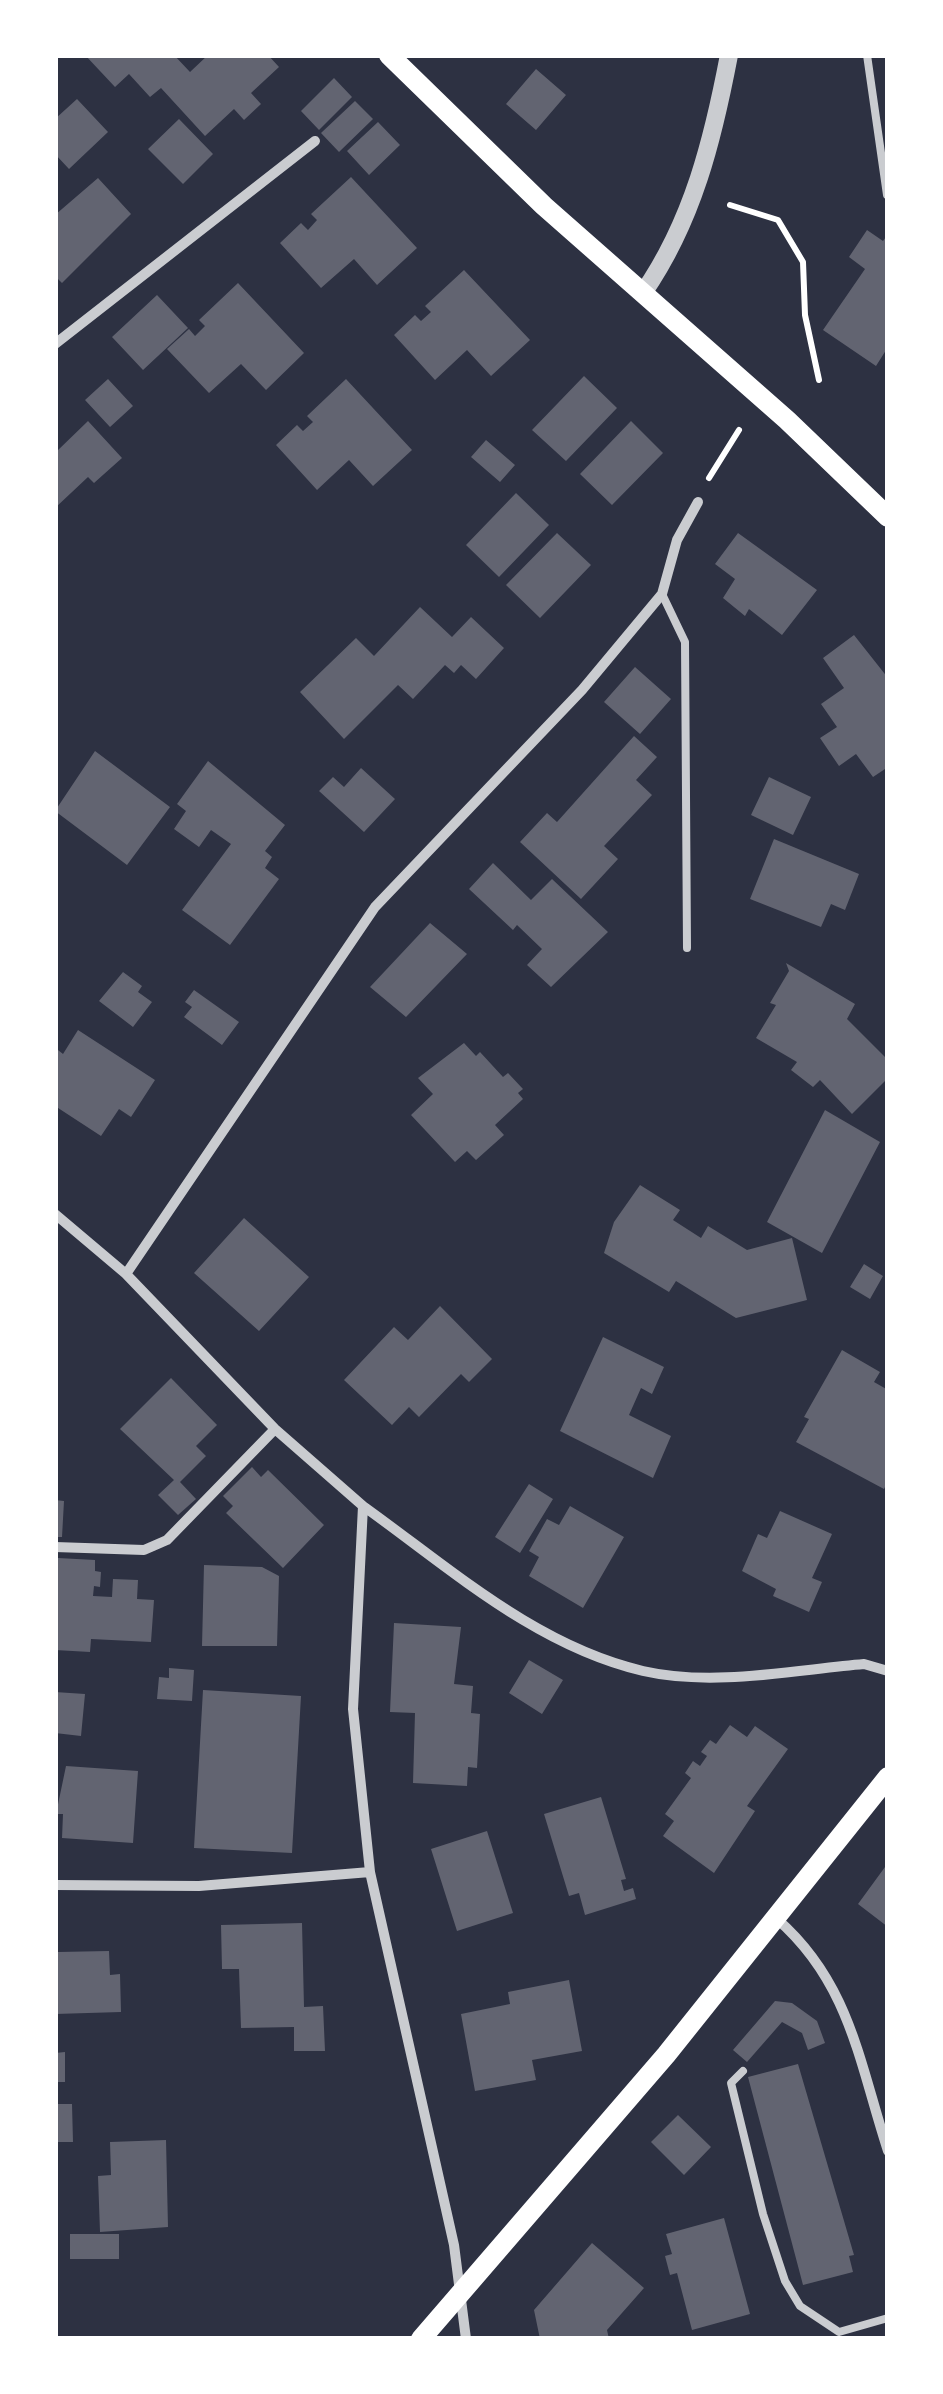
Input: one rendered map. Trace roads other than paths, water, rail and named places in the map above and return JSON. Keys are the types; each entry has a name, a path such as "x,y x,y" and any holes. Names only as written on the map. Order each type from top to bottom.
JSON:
{"main road":[{"path":"389,55 544,206 888,517"},
{"path":"421,2339 777,1919 888,1777"}],"street":[{"path":"643,293 662,266 698,186 730,55"},
{"path":"55,344 315,141"},
{"path":"126,1274 375,908 582,690 662,594 676,540 698,502"},
{"path":"55,1214 126,1274 275,1429 363,1506 543,1635 644,1671 716,1677 864,1664 888,1670"},
{"path":"55,1547 144,1550 167,1540 275,1429"},
{"path":"363,1506 354,1709 370,1872 454,2245 466,2339"},
{"path":"55,1885 199,1886 370,1872"},
{"path":"777,1919 815,1955 837,1990 888,2151"}],"lane":[{"path":"867,55 886,195"},
{"path":"662,594 685,642 687,948"},
{"path":"743,2071 731,2083 763,2214 785,2280 800,2306 837,2336 888,2318"}]}
